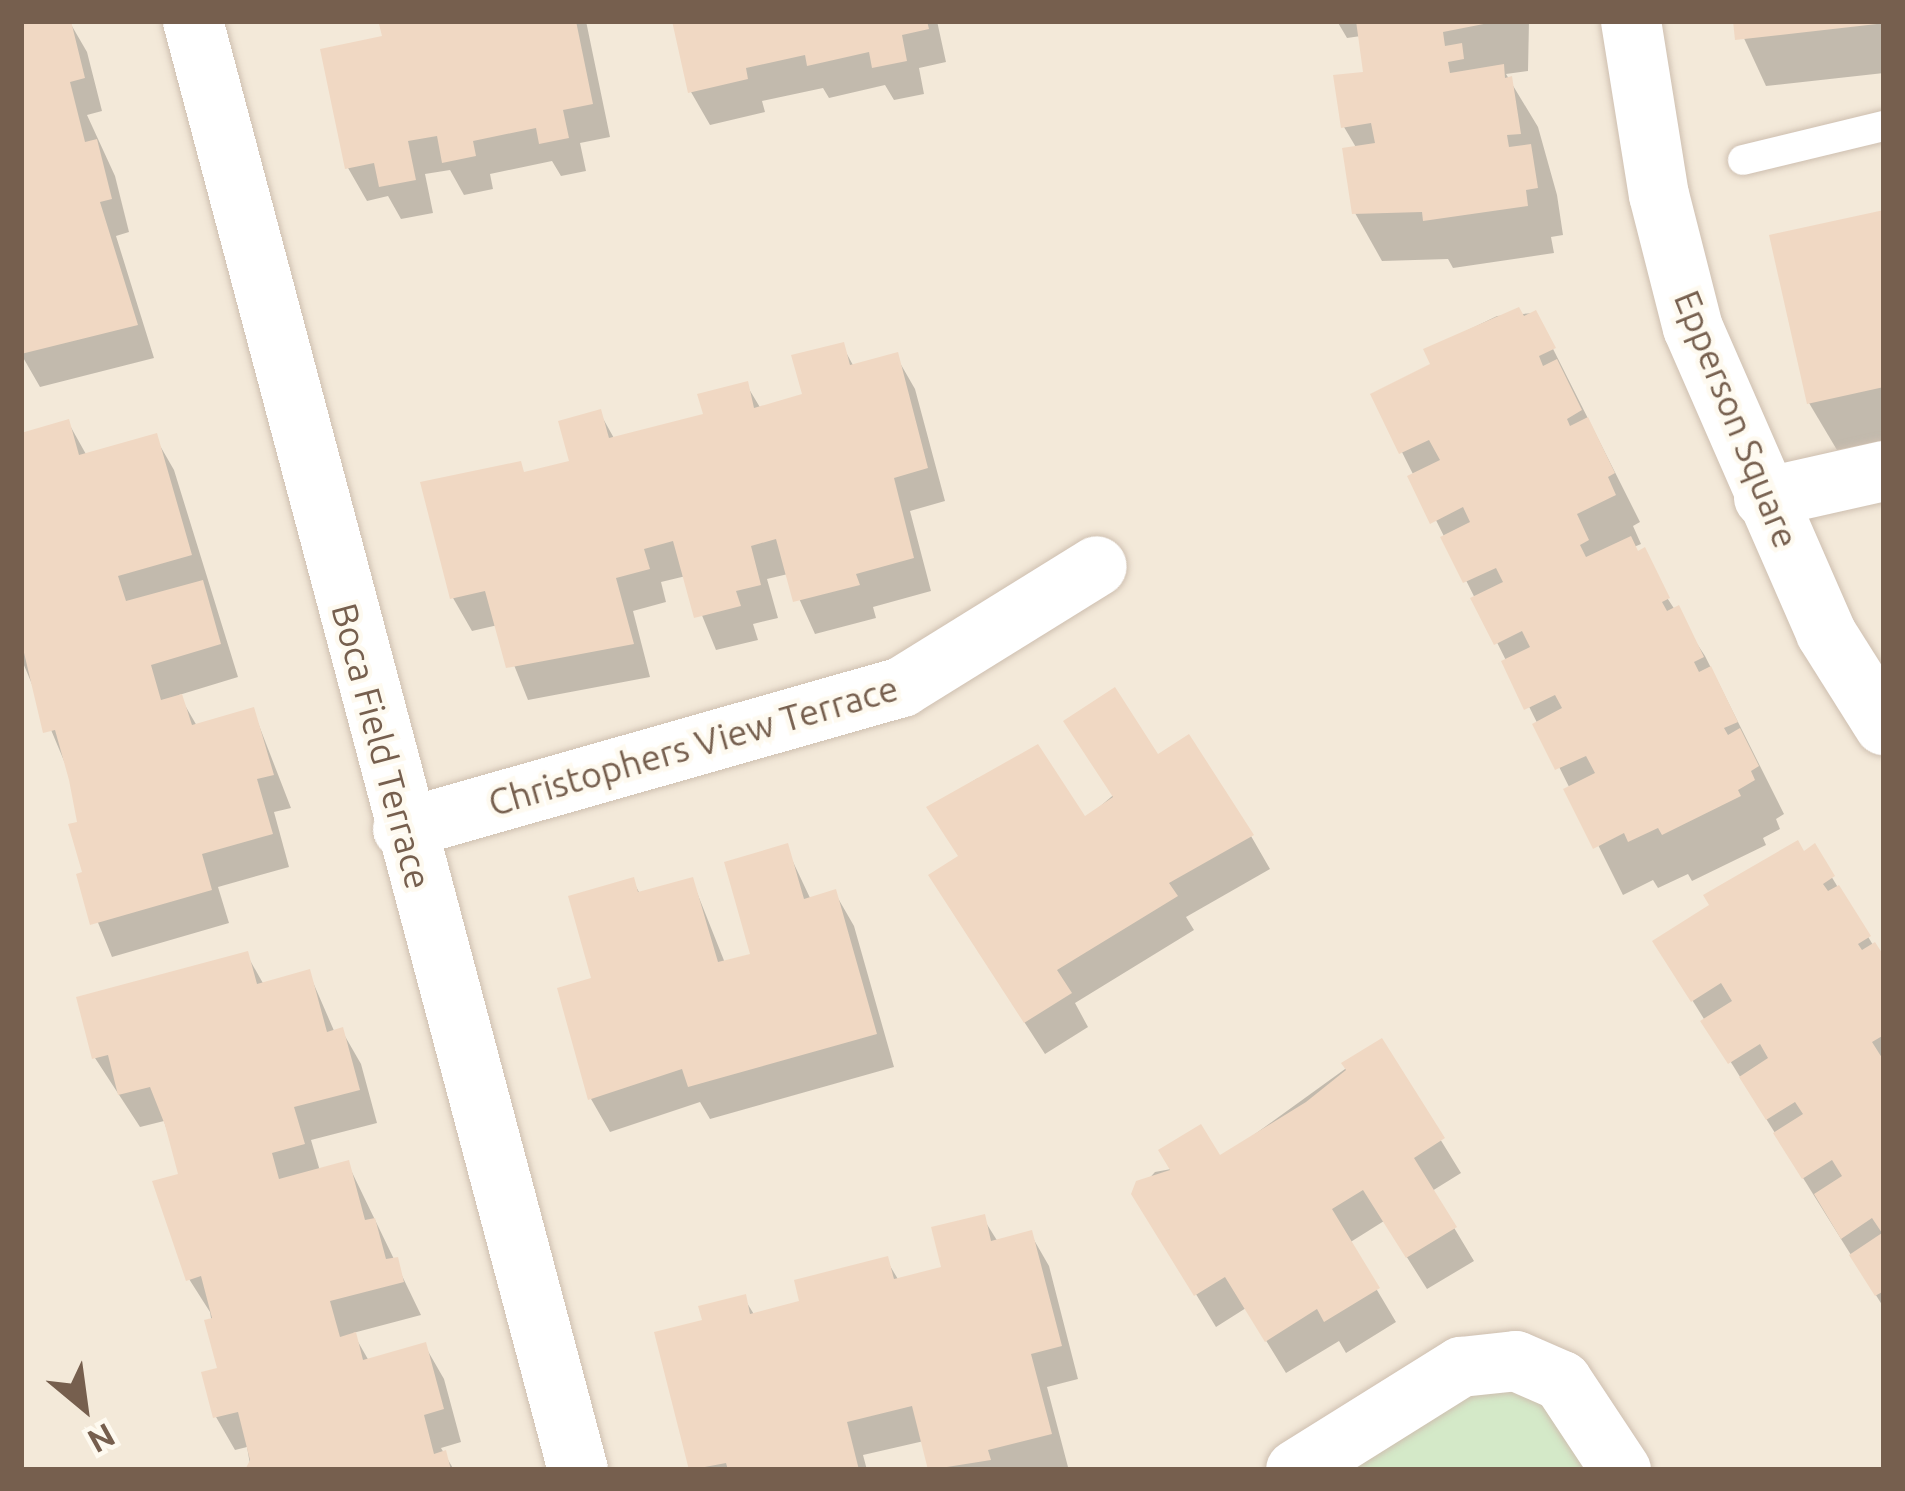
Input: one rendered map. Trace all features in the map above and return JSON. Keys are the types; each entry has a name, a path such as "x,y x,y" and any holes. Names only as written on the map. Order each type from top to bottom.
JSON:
{"street":[{"name":"Boca Field Terrace","path":"193,21 403,829 578,1470"},
{"name":"Epperson Square","path":"1631,21 1659,195 1693,328 1826,633 1884,725"},
{"path":"1765,498 1884,471"},
{"name":"Christophers View Terrace","path":"403,829 902,687 1097,566"},
{"path":"1296,1470 1461,1367 1516,1361 1562,1381 1621,1470"}],"lane":[{"path":"1743,160 1884,127"}],"shaded area":[{"path":"21,21 1884,21 1884,1470 21,1470"}],"green space":[{"path":"1516,1361 1621,1470 1296,1470"}],"building":[{"path":"21,21 71,21 85,78 70,82 85,142 97,139 112,199 100,202 138,325 21,354"},
{"path":"576,21 593,104 563,110 569,138 539,144 536,128 473,141 476,156 442,163 437,136 408,141 416,180 379,187 374,163 345,169 320,49 382,36 379,24"},
{"path":"672,21 927,21 929,29 902,35 907,61 872,68 869,52 807,66 805,55 746,68 748,79 688,93"},
{"path":"1356,21 1499,21 1443,32 1445,46 1462,43 1464,59 1448,62 1450,73 1504,64 1505,78 1512,76 1521,134 1507,135 1509,147 1531,144 1538,188 1526,190 1528,206 1423,221 1422,212 1352,214 1342,148 1375,143 1371,123 1341,128 1333,75 1363,72"},
{"path":"1733,21 1877,21 1877,24 1735,40"},
{"path":"1884,210 1884,387 1807,404 1769,235"},
{"path":"1519,307 1524,316 1536,310 1556,348 1539,356 1543,366 1557,359 1582,410 1567,419 1570,426 1588,417 1615,473 1608,477 1616,495 1577,514 1589,540 1580,545 1586,557 1631,536 1638,551 1645,547 1670,598 1662,602 1667,611 1679,605 1704,657 1694,662 1699,672 1711,666 1738,722 1724,728 1728,735 1740,728 1759,766 1751,771 1755,780 1738,790 1741,796 1662,835 1658,828 1628,842 1624,833 1593,849 1563,789 1595,773 1586,756 1555,770 1532,724 1562,708 1555,695 1524,710 1501,661 1530,647 1522,631 1494,645 1470,598 1503,582 1496,568 1463,583 1440,537 1470,522 1463,507 1430,524 1407,476 1440,460 1429,440 1399,454 1370,394 1430,364 1423,349"},
{"path":"844,342 850,365 898,352 928,468 894,478 914,558 856,574 860,585 793,602 776,539 751,546 761,585 736,591 741,606 694,618 673,541 644,549 650,569 616,578 634,644 506,668 485,591 450,599 420,482 521,461 524,472 569,461 558,421 601,409 609,438 703,414 697,394 748,381 754,408 802,394 791,355"},
{"path":"69,419 79,455 157,433 192,555 118,576 126,601 203,580 221,644 151,665 161,700 182,694 192,725 254,707 274,775 257,779 273,834 202,854 212,890 90,925 68,824 77,822 69,780 55,730 43,733 21,640 21,433"},
{"path":"1115,687 1158,754 1189,734 1254,835 1169,883 1178,896 1057,970 1072,993 1024,1023 928,875 958,856 926,807 1038,744 1085,816 1113,797 1063,721"},
{"path":"1798,840 1804,851 1815,843 1835,876 1823,884 1828,891 1839,885 1871,936 1858,944 1862,950 1875,942 1884,956 1884,1035 1872,1042 1884,1061 1884,1291 1875,1296 1849,1255 1882,1233 1872,1218 1841,1239 1814,1194 1842,1176 1832,1160 1802,1179 1773,1133 1803,1114 1795,1102 1766,1120 1739,1077 1768,1058 1760,1044 1728,1064 1700,1021 1732,1001 1721,983 1691,1002 1652,941 1709,905 1703,895"},
{"path":"788,843 804,899 836,889 877,1034 688,1087 682,1069 588,1100 557,988 591,978 568,896 634,877 638,892 693,877 718,962 750,954 724,862"},
{"path":"248,951 257,984 310,969 327,1032 343,1027 360,1090 294,1107 305,1144 272,1153 279,1179 349,1160 365,1220 375,1218 386,1259 398,1257 404,1282 330,1301 340,1337 356,1332 363,1360 426,1342 444,1409 424,1415 434,1454 446,1450 451,1470 245,1470 250,1460 238,1412 213,1418 201,1372 217,1368 204,1320 212,1318 201,1276 186,1281 152,1181 178,1174 165,1125 150,1087 118,1095 108,1055 92,1059 76,997"},
{"path":"1382,1038 1445,1138 1414,1158 1457,1227 1406,1258 1363,1190 1332,1209 1380,1288 1324,1322 1317,1309 1265,1342 1225,1277 1194,1296 1131,1194 1136,1181 1170,1170 1158,1150 1201,1124 1220,1155 1306,1102 1346,1070 1341,1063"},
{"path":"985,1214 991,1241 1032,1230 1062,1346 1031,1354 1052,1434 988,1450 991,1460 928,1470 912,1406 847,1422 859,1470 728,1470 726,1463 689,1470 654,1332 702,1320 698,1306 746,1294 750,1314 799,1301 794,1280 888,1256 894,1279 941,1267 931,1227"}]}
